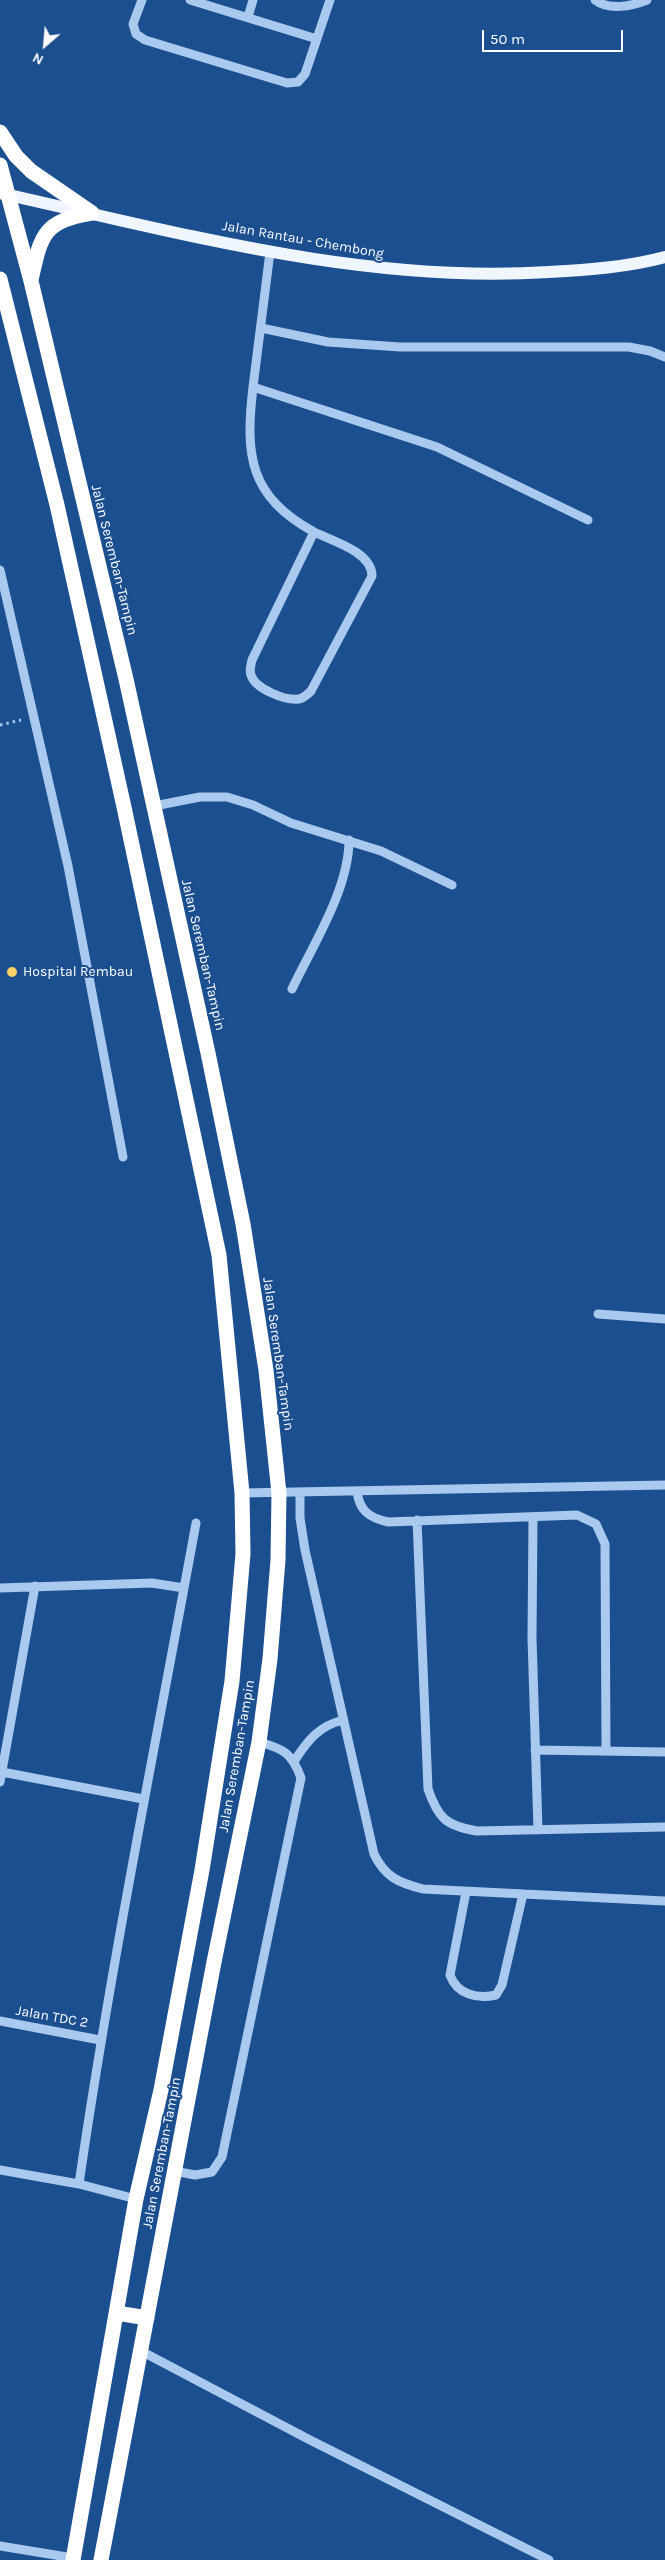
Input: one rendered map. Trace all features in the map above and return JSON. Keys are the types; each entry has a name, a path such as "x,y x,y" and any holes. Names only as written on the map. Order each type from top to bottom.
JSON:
{"highway":[{"path":"0,132 16,156 30,171 92,213"},
{"name":"Jalan Seremban-Tampin","path":"0,165 3,194 30,281 126,679 244,1224 266,1370 279,1493 278,1560 270,1659 259,1742 174,2171 101,2560"},
{"path":"30,281 39,245 46,233 68,217 92,213"},
{"name":"Jalan Seremban-Tampin","path":"0,279 67,552 126,817 219,1255 242,1494 243,1554 232,1680 199,1889 161,2090 136,2199 73,2559"},
{"path":"117,2314 147,2318"}],"main road":[{"name":"Jalan Rantau - Chembong","path":"3,194 270,252 382,269 451,274 527,274 588,270 665,257"}],"street":[{"path":"142,0 133,24 136,34 145,40 287,83 298,82 306,74 330,0"},
{"path":"190,0 317,39"},
{"path":"248,17 253,0"},
{"path":"595,0 617,7 647,0"},
{"path":"270,252 250,415 251,458 257,479 265,493 293,520 370,562 372,576 311,691 306,696 292,700 260,686 254,681 250,668 252,660 314,532"},
{"path":"261,328 328,342 358,345 400,348 629,346 665,357"},
{"path":"253,387 437,447 588,520"},
{"path":"0,570 68,866 123,1157"},
{"path":"154,806 200,797 227,797 291,823 381,851 452,885"},
{"path":"292,989 344,880 349,860 349,840"},
{"path":"598,1314 665,1318"},
{"path":"242,1494 665,1485"},
{"path":"357,1491 361,1508 368,1515 388,1522 577,1515 596,1524 606,1544 606,1751"},
{"path":"300,1493 300,1518 304,1550 374,1854 381,1868 393,1879 422,1890 665,1901"},
{"path":"533,1517 532,1638 538,1830"},
{"path":"417,1520 428,1788 434,1808 445,1822 462,1829 476,1831 665,1826"},
{"path":"79,2184 100,2040 143,1799 196,1523"},
{"path":"0,1588 152,1583 184,1588"},
{"path":"0,1782 35,1586"},
{"path":"295,1760 309,1740 320,1729 343,1720"},
{"path":"174,2171 194,2175 212,2172 222,2157 301,1778 295,1760 277,1747 259,1742"},
{"path":"535,1750 665,1752"},
{"path":"2,1772 143,1799"},
{"path":"466,1892 450,1975 453,1985 462,1992 486,1997 496,1995 502,1985 523,1894"},
{"name":"Jalan TDC 2","path":"0,2021 100,2040"},
{"path":"0,2170 79,2184 136,2199"},
{"path":"141,2351 310,2440 549,2560"},
{"path":"0,2546 73,2559"}],"path":[{"path":"0,725 34,717"}],"place":[{"name":"Hospital Rembau","path":"12,972"}]}
